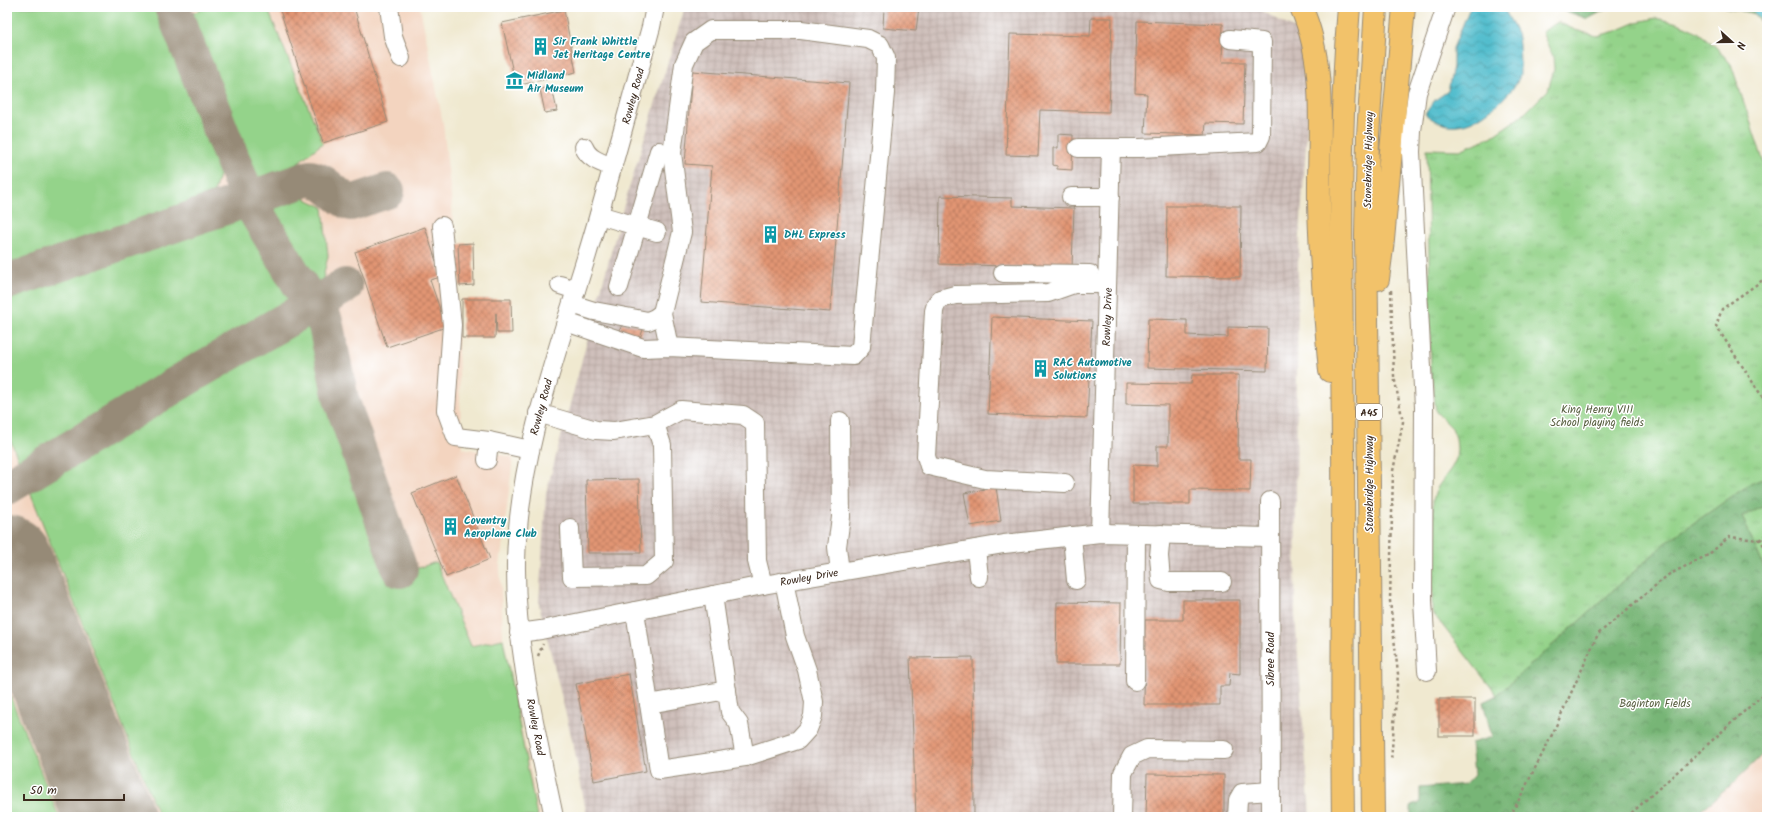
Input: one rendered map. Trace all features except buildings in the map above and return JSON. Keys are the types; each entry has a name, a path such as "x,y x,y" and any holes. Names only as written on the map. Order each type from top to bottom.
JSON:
{"highway":[{"path":"1301,7 1311,36 1317,72 1319,202 1323,291 1332,395 1344,453"},
{"name":"A45","path":"1343,817 1344,453 1342,204 1344,65 1349,7"},
{"name":"Stonebridge Highway","path":"1373,817 1366,236 1368,136 1376,7"},
{"path":"1368,352 1383,240 1404,7"}],"street":[{"path":"389,7 393,36 400,58"},
{"name":"Rowley Road","path":"554,817 528,684 520,632 517,602 516,563 519,515 538,413 566,322 569,293 599,215 651,27 655,7"},
{"path":"1427,671 1423,600 1424,407 1411,152 1417,93 1446,7"},
{"path":"566,322 643,348 669,347 853,356 861,347 885,93 886,58 880,46 868,39 801,30 711,30 694,42 684,64 672,153 682,232 662,313 669,347"},
{"path":"1078,148 1140,148 1258,142 1261,136 1262,42 1230,40"},
{"path":"584,147 586,153 600,163 613,167"},
{"name":"Rowley Drive","path":"1100,533 1111,148"},
{"path":"619,287 659,151"},
{"path":"1071,197 1110,197"},
{"path":"599,215 658,232"},
{"path":"442,226 452,325 446,410 456,436 489,441 530,450"},
{"path":"1003,272 1108,279"},
{"path":"1066,483 985,479 929,466 926,456 934,311 936,304 940,299 955,295 1048,293 1074,284 1108,279"},
{"path":"569,293 594,311 648,321 662,313"},
{"path":"538,413 596,430 614,431 655,424 681,410 743,415 756,423 757,561 763,585"},
{"path":"840,421 841,517 837,547 840,572"},
{"path":"570,528 572,577 646,576 664,561 662,445 655,424"},
{"path":"487,460 489,441"},
{"name":"Sibree Road","path":"1270,501 1271,817"},
{"name":"Rowley Drive","path":"520,632 541,630 784,581 976,549 1072,536 1100,533 1270,537"},
{"path":"1135,681 1136,534"},
{"path":"1161,534 1159,556 1161,580 1168,582 1222,582"},
{"path":"1072,536 1076,580"},
{"path":"976,549 979,577"},
{"path":"635,611 659,770 745,757 798,740 808,730 813,716 814,702 807,670 795,636 784,581"},
{"path":"713,595 730,712 740,724 745,757"},
{"path":"649,704 727,690"},
{"path":"1122,817 1124,773 1132,756 1147,749 1224,750"},
{"path":"1237,817 1238,800 1242,793 1271,791"}],"path":[{"path":"1767,277 1722,309 1716,326 1767,404"},
{"path":"1391,283 1394,376 1403,422 1393,471 1390,601 1398,674 1391,767"},
{"path":"1510,817 1550,739 1598,634 1668,575 1708,555 1729,537 1760,540 1767,535"},
{"path":"1760,540 1767,550"},
{"path":"1627,817 1767,691"}],"shaded area":[{"path":"7,7 420,7 443,123 452,206 462,448 513,457 500,566 503,639 540,817 7,817"},
{"path":"685,7 1255,7 1313,39 1298,265 1295,614 1310,817 587,817 575,752 539,604 546,493 623,208"},
{"path":"1767,750 1767,817 1693,817 1729,787"}],"green space":[{"path":"7,7 154,7 220,172 214,192 7,270"},
{"path":"208,7 267,7 323,143 279,177 257,178 248,174 185,16"},
{"path":"1561,7 1610,7 1588,19 1568,12"},
{"path":"1725,7 1767,7 1767,30 1755,14"},
{"name":"King Henry VIII School playing fields","path":"1656,18 1678,23 1698,32 1715,46 1731,64 1767,172 1767,477 1750,484 1669,540 1497,695 1432,612 1433,500 1437,488 1456,459 1457,449 1456,438 1452,428 1436,412 1431,371 1427,149 1460,150 1491,137 1523,115 1548,90 1554,69 1553,57 1542,32 1558,22 1575,30 1597,36 1616,31 1637,22"},
{"path":"300,196 323,207 328,256 321,287 293,306 20,464 7,432 7,296"},
{"path":"299,320 308,327 392,577 436,562 471,646 503,639 537,817 159,817 27,484"},
{"name":"Baginton Fields","path":"1767,477 1767,505 1742,516 1767,574 1767,750 1729,787 1693,817 1411,817 1411,806 1420,803 1420,788 1466,784 1474,775 1471,743 1492,737 1483,702 1497,695 1669,540 1750,484"},
{"path":"1767,505 1767,574 1742,516"},
{"path":"7,688 59,817 7,817"}],"water":[{"path":"1472,7 1503,7 1517,34 1520,54 1520,74 1518,81 1511,91 1485,114 1466,123 1456,125 1446,124 1436,121 1425,114 1435,100 1448,91 1453,66 1453,48 1469,10"}],"taxiway":[{"path":"172,7 248,199 312,305 325,321 341,399 400,570"},
{"path":"7,282 310,178 322,182 340,197 351,203 387,191"},
{"path":"7,487 195,373 345,286"}],"runway":[{"path":"7,560 109,817"}],"place":[{"name":"Sir Frank Whittle Jet Heritage Centre","path":"540,47"},
{"name":"Midland Air Museum","path":"514,81"},
{"name":"DHL Express","path":"771,234"},
{"name":"RAC Automotive Solutions","path":"1040,368"},
{"name":"Coventry Aeroplane Club","path":"451,526"}]}
